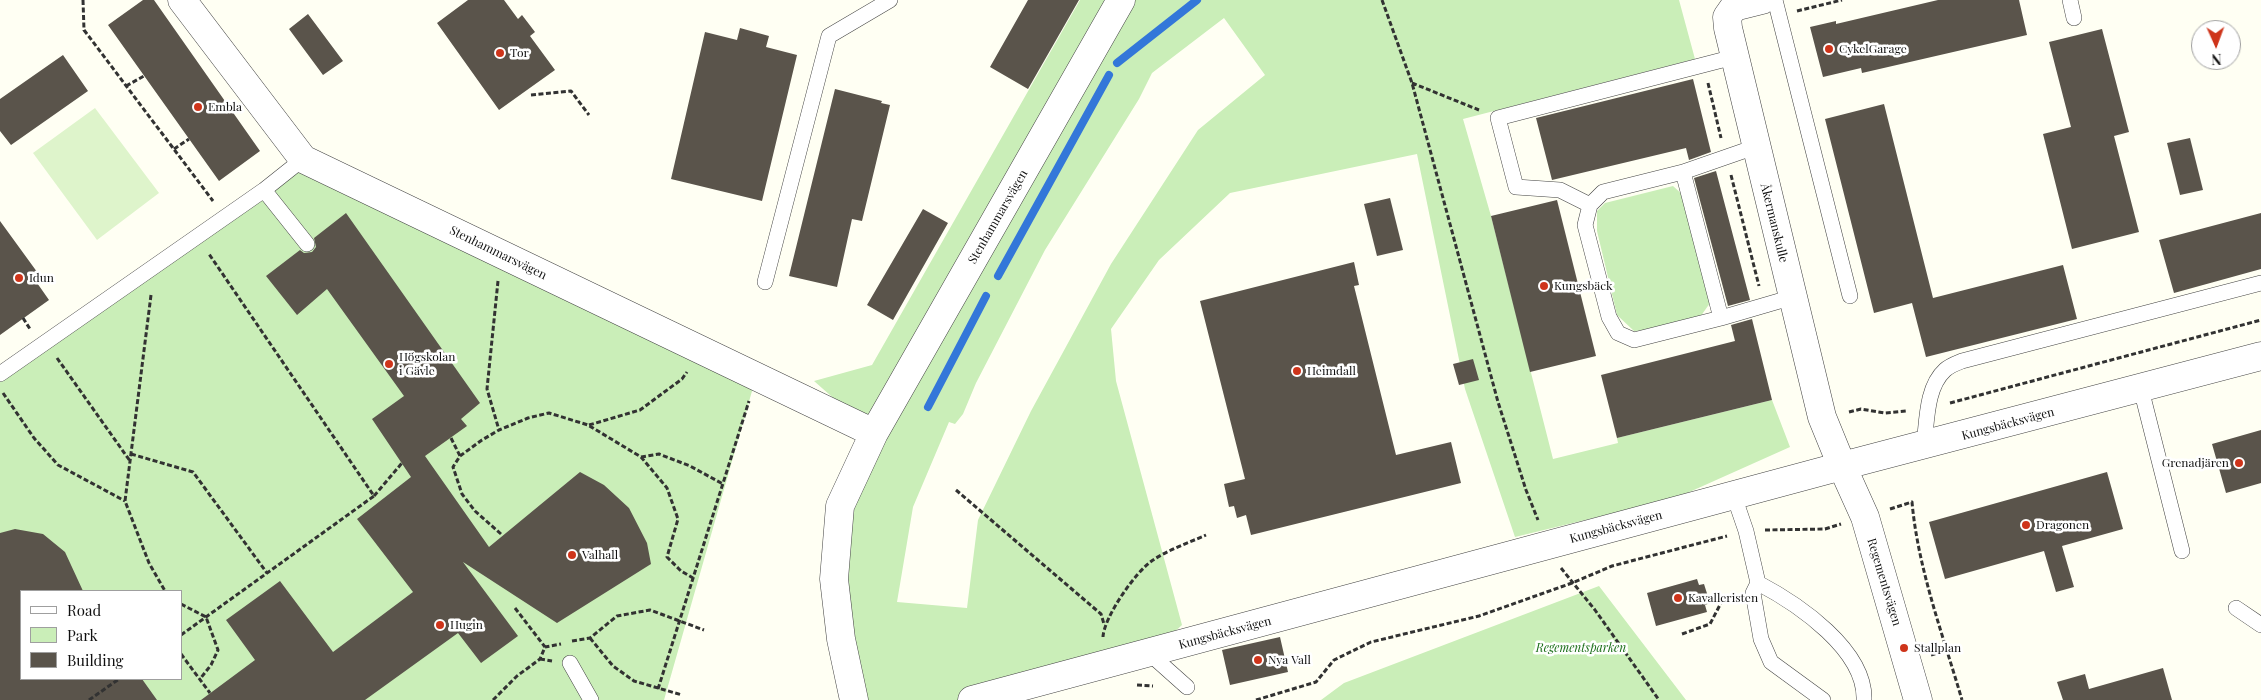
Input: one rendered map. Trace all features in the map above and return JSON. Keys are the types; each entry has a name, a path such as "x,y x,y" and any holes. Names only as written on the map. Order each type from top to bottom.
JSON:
{"street":[{"name":"Stenhammarsvägen","path":"182,0 303,160 874,433"},
{"name":"Stenhammarsvägen","path":"854,700 841,639 834,579 840,506 874,433 1121,0"},
{"name":"Åkermanskulle","path":"1762,0 1734,7 1727,17 1734,57 1755,147 1822,417 1842,466"},
{"name":"Kungsbäcksvägen","path":"972,700 1007,696 1109,664 1547,545 2261,356"},
{"name":"Regementsvägen","path":"1842,466 1865,517 1918,700"}],"lane":[{"path":"765,282 829,36 890,0"},
{"path":"1775,0 1850,296"},
{"path":"2070,0 2074,18"},
{"path":"1590,205 1560,190 1516,187 1498,118 1734,57"},
{"path":"1755,147 1683,172 1603,192 1590,205 1585,225 1609,317 1618,333 1634,340 1721,318 1792,297"},
{"path":"0,374 264,190 303,160"},
{"path":"1683,172 1721,318"},
{"path":"264,190 307,244"},
{"path":"1924,446 1928,409 1934,384 1945,369 1962,361 2261,283"},
{"path":"2141,389 2182,551"},
{"path":"1734,496 1746,530 1756,588 1761,639 1771,662 1823,700"},
{"path":"1756,588 1786,597 1816,620 1853,659 1864,686 1864,700"},
{"path":"2236,608 2261,625"},
{"path":"1150,654 1187,687"},
{"path":"570,663 590,700"}],"path":[{"path":"83,0 84,30 225,217"},
{"path":"1382,0 1412,83 1509,439 1547,545 1572,583 1595,610 1659,700"},
{"path":"126,86 144,76"},
{"path":"1412,83 1498,118"},
{"path":"531,95 571,91 589,114"},
{"path":"174,149 189,139"},
{"path":"197,236 374,496"},
{"path":"499,430 487,389 501,255"},
{"path":"155,266 125,501 149,563 164,590"},
{"path":"1822,417 1861,409 1885,413 1928,409 2261,320"},
{"path":"45,341 130,462"},
{"path":"588,425 640,410 682,379 703,351"},
{"path":"658,689 756,377"},
{"path":"0,388 34,438 58,465 125,501"},
{"path":"501,534 475,511 462,494 453,467 460,456 499,430 549,412 588,425 641,457 667,488 678,519 667,557 681,571 693,578"},
{"path":"451,438 460,456"},
{"path":"131,454 193,472 267,573"},
{"path":"641,457 658,454 690,466 723,484"},
{"path":"182,634 374,496 402,463"},
{"path":"956,490 1101,614 1104,624"},
{"path":"1256,700 1316,682 1334,660 1370,642 1479,616 1572,583 1612,566 1746,530 1825,529 1912,502 1914,523 1930,591 1962,700"},
{"path":"1109,664 1102,636 1104,624 1124,592 1151,561 1206,535"},
{"path":"1682,634 1710,624 1722,601 1756,588"},
{"path":"182,605 206,617 218,650 211,665 200,679"},
{"path":"515,608 545,647"},
{"path":"545,647 590,638 617,616 650,610 704,630"},
{"path":"590,638 613,666 634,681 682,695"},
{"path":"494,700 517,676 540,659 545,647"},
{"path":"1928,656 1947,650"},
{"path":"182,655 210,693"},
{"path":"89,700 118,680"},
{"path":"1135,685 1187,687"}],"green space":[{"path":"1080,0 1679,0 1695,59 1463,119 1491,216 1553,459 1618,443 1617,438 1772,400 1790,447 1676,498 1515,537 1465,389 1417,154 1230,193 1159,260 1111,329 1116,381 1182,625 1150,654 961,700 854,700 834,579 873,433 814,381 872,365","holes":["1224,18 1265,75 1198,130 1111,264 1031,411 978,520 967,608 897,602 913,507 949,422 955,424 963,414 976,383 1045,250 1139,99 1152,73"]},
{"path":"95,108 159,193 97,240 33,153"},
{"path":"303,159 756,377 664,700 0,700 0,370"},
{"path":"1673,186 1684,196 1710,303 1698,320 1654,330 1634,331 1617,315 1597,231 1597,211 1605,203"},
{"name":"Regementsparken","path":"1599,586 1686,700 1321,700 1344,683"}],"building":[{"name":"Embla","path":"143,0 154,0 260,151 219,181 108,25"},
{"name":"Tor","path":"468,0 504,0 518,19 522,15 535,32 530,36 555,70 499,110 437,23"},
{"path":"1028,0 1079,0 1028,89 990,67"},
{"path":"1938,0 2019,0 2027,35 1862,73 1861,68 1823,77 1810,27 1836,21 1836,24"},
{"path":"308,14 343,61 323,75 289,29"},
{"path":"740,28 769,36 766,47 797,55 762,201 671,179 705,32 737,40"},
{"path":"2102,29 2129,132 2114,136 2139,232 2072,249 2043,134 2071,127 2049,42"},
{"path":"63,55 88,91 11,145 0,131 0,99"},
{"path":"1693,79 1711,152 1689,160 1686,148 1552,180 1536,118"},
{"path":"835,89 882,101 881,103 890,105 862,221 852,219 837,287 789,276"},
{"path":"1884,104 1933,298 2063,265 2077,319 1926,357 1912,303 1874,313 1825,119"},
{"path":"2190,138 2203,190 2180,195 2167,143"},
{"path":"1716,171 1750,300 1728,306 1694,178"},
{"path":"1390,198 1403,250 1377,256 1364,204"},
{"name":"Kungsbäck","path":"1557,200 1596,356 1530,372 1491,216"},
{"path":"923,209 948,223 893,320 867,305"},
{"path":"346,213 480,403 461,419 467,426 425,456 489,547 580,472 604,485 629,508 647,543 651,564 557,623 463,562 518,636 481,663 458,633 365,700 201,700 255,660 226,620 280,581 333,652 413,592 357,519 411,477 372,419 404,396 327,289 297,315 266,276 300,250 304,253 312,252 316,247 314,238"},
{"path":"2261,213 2261,269 2174,293 2159,240"},
{"name":"Idun","path":"0,221 40,276 35,280 49,300 0,335"},
{"name":"Heimdall","path":"1354,262 1359,285 1354,286 1396,455 1451,442 1461,483 1251,535 1246,515 1237,518 1234,506 1229,507 1224,484 1245,479 1200,301"},
{"path":"1752,319 1772,400 1617,438 1601,375 1735,341 1731,325"},
{"path":"1473,359 1479,380 1459,385 1453,364"},
{"name":"Grenadjären","path":"2261,430 2261,483 2226,493 2212,444"},
{"name":"Dragonen","path":"2107,472 2123,529 2062,546 2074,587 2056,592 2044,551 1945,579 1929,522"},
{"path":"15,529 43,534 65,552 83,590 20,590 20,680 143,680 157,700 0,700 0,533"},
{"name":"Kavalleristen","path":"1697,579 1699,585 1704,584 1710,603 1705,605 1707,612 1656,626 1647,593"},
{"name":"Nya Vall","path":"1280,637 1288,672 1230,685 1222,650"},
{"path":"2163,668 2172,700 2063,700 2057,682 2085,674 2089,689"}],"waterway":[{"path":"1117,63 1197,0"},
{"path":"998,276 1109,75"},
{"path":"928,407 986,296"}],"place":[{"name":"CykelGarage","path":"1829,49"},
{"name":"Tor","path":"500,53"},
{"name":"Embla","path":"198,107"},
{"name":"Idun","path":"19,278"},
{"name":"Kungsbäck","path":"1544,286"},
{"name":"Högskolan i Gävle","path":"389,364"},
{"name":"Heimdall","path":"1297,371"},
{"name":"Grenadjären","path":"2239,463"},
{"name":"Dragonen","path":"2026,525"},
{"name":"Valhall","path":"572,555"},
{"name":"Kavalleristen","path":"1678,598"},
{"name":"Hugin","path":"440,625"},
{"name":"Stallplan","path":"1904,648"},
{"name":"Nya Vall","path":"1258,660"}]}
